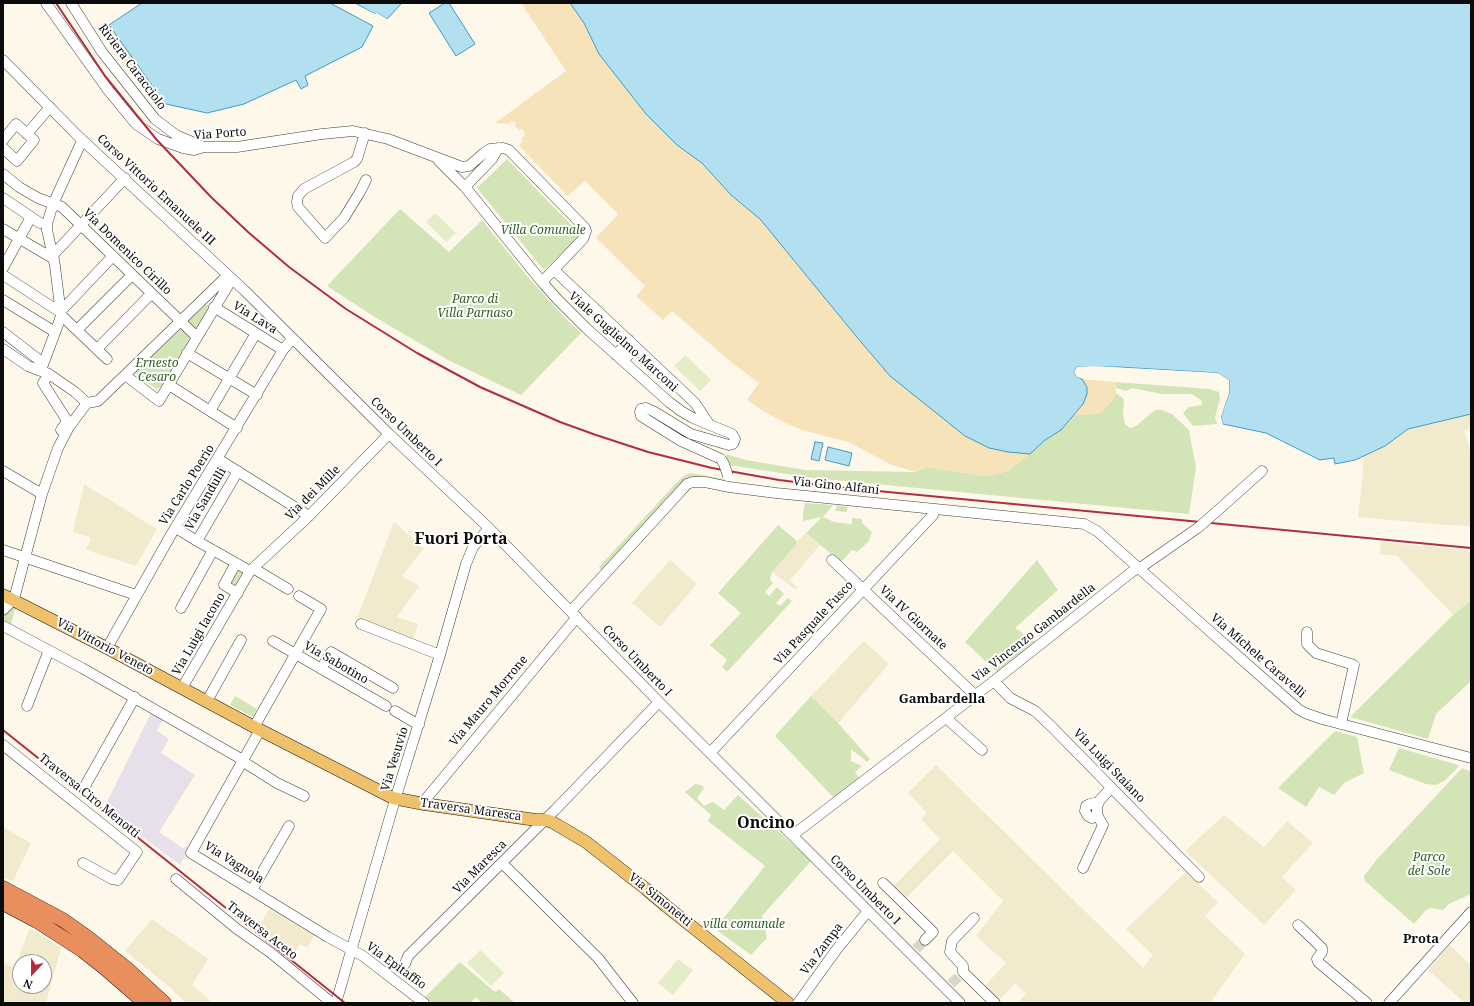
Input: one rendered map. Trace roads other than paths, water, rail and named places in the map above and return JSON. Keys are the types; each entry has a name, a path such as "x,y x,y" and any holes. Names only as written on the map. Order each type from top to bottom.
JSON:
{"highway":[{"path":"3,888 42,908 81,933 126,968 164,1003"},
{"path":"3,903 37,921 82,950 145,1003"}],"main road":[{"name":"Via Vittorio Veneto","path":"11,600 107,648 207,702 396,799"},
{"name":"Traversa Maresca","path":"396,799 536,820 546,820"},
{"name":"Via Simonetti","path":"546,820 586,842 788,1003"}],"street":[{"name":"Via Porto","path":"46,3 108,90 143,130 158,139 174,140 194,150 204,147 237,147 341,132 353,131 365,133"},
{"name":"Riviera Caracciolo","path":"71,3 102,52 140,101 174,140"},
{"name":"Corso Vittorio Emanuele III","path":"3,60 84,141 230,277 292,339"},
{"path":"27,134 50,107"},
{"path":"3,140 7,128 16,124 34,140 17,161 3,148"},
{"path":"365,133 357,159 304,189 298,196 298,207 325,238 344,218 366,180"},
{"name":"Viale Guglielmo Marconi","path":"365,133 388,139 436,158 465,187 542,282 567,309 681,411 709,424"},
{"path":"58,433 66,423 66,419 43,383 44,369 60,314 53,257 47,224 53,204 80,145 84,141"},
{"path":"465,187 492,159 498,148"},
{"path":"436,158 466,168 490,149 503,148 509,150 585,228 585,236 583,239 542,282"},
{"name":"Via Domenico Cirillo","path":"3,174 19,187 38,198 62,207 197,337"},
{"path":"53,257 80,225 125,178"},
{"path":"3,198 40,223"},
{"path":"3,268 6,254 18,239 31,217"},
{"path":"3,229 18,239 53,257"},
{"path":"60,314 113,256"},
{"name":"Viale Guglielmo Marconi","path":"554,270 695,403 709,424"},
{"path":"3,275 60,314 107,359"},
{"path":"77,330 132,276"},
{"path":"125,375 159,400 197,337 230,277"},
{"path":"3,616 11,600 26,557 42,494 58,448 69,427 87,403 98,401 230,277"},
{"path":"97,349 151,294"},
{"path":"3,300 55,332"},
{"name":"Via Lava","path":"214,307 283,350"},
{"path":"3,332 44,369 87,403"},
{"path":"210,411 256,333"},
{"name":"Via Carlo Poerio","path":"107,648 136,595 176,528 283,350 292,339"},
{"name":"Corso Umberto I","path":"292,339 389,434 489,528 659,702 868,911 949,987 960,1003"},
{"path":"620,358 633,344"},
{"path":"3,349 28,366 44,369"},
{"path":"187,353 257,395"},
{"path":"169,385 237,428"},
{"path":"709,424 732,434 735,439 733,444 729,446 691,434 646,408 641,409 640,412 641,416 673,436 721,459 728,476 729,487"},
{"name":"Via dei Mille","path":"238,593 252,569 309,516 389,434"},
{"path":"218,459 309,516"},
{"name":"Via Vincenzo Gambardella","path":"793,835 976,696 1138,568 1199,527 1262,470"},
{"path":"3,471 42,494"},
{"name":"Via Sandulli","path":"197,541 238,471"},
{"name":"Via Gino Alfani","path":"574,614 687,484 693,482 705,482 729,487 776,493 1084,524 1097,532 1138,568"},
{"name":"Via Pasquale Fusco","path":"710,753 933,515 934,509"},
{"path":"176,528 236,563 252,569 288,589"},
{"name":"Via Vesuvio","path":"336,1003 469,554 489,528"},
{"path":"3,550 136,595"},
{"path":"181,608 213,550"},
{"name":"Via IV Giornate","path":"832,560 976,696"},
{"path":"236,563 224,585 238,593"},
{"name":"Via Michele Caravelli","path":"1138,568 1298,708 1312,716 1471,758"},
{"name":"Via Luigi Iacono","path":"182,688 238,593"},
{"path":"242,760 295,654 321,609 299,596"},
{"path":"3,610 11,600"},
{"name":"Via Mauro Morrone","path":"424,804 425,800 574,614"},
{"path":"361,624 440,655"},
{"path":"3,626 134,697 242,760 277,783 304,796"},
{"path":"1307,632 1307,644 1316,653 1354,665 1341,724"},
{"path":"207,702 241,640"},
{"name":"Via Sabotino","path":"273,642 419,725"},
{"path":"27,706 49,650"},
{"path":"321,669 331,652 393,688"},
{"name":"Via Luigi Staiano","path":"994,682 1010,698 1035,711 1199,877"},
{"path":"85,786 134,697"},
{"name":"Via Maresca","path":"405,964 408,956 546,820 659,702"},
{"path":"946,718 982,750"},
{"name":"Traversa Ciro Menotti","path":"3,745 138,852 118,880 83,863"},
{"name":"Via Vagnola","path":"242,760 191,853 351,950"},
{"path":"1083,868 1103,825 1098,816 1097,806 1111,788"},
{"path":"252,890 289,826"},
{"path":"502,863 598,958 633,1003"},
{"name":"Traversa Aceto","path":"176,879 332,1003"},
{"path":"884,884 933,932 925,940"},
{"name":"Via Zampa","path":"798,1003 837,949 868,911"},
{"path":"1389,1003 1471,912"},
{"path":"974,918 952,941 950,945 950,952 963,966 962,974 995,1002"},
{"path":"1298,925 1322,948 1322,952 1317,959 1318,962 1367,1003"},
{"name":"Via Epitaffio","path":"351,950 368,959 424,1003"}],"water":[{"path":"142,3 330,3 373,26 362,47 305,76 308,85 301,89 296,80 244,104 207,113 166,104 152,92 154,88 109,25"},
{"path":"355,3 402,3 387,19"},
{"path":"445,3 449,3 475,44 456,56 429,13"},
{"path":"570,3 1471,3 1471,414 1408,429 1385,446 1355,460 1335,464 1334,458 1320,460 1266,433 1223,424 1221,417 1229,393 1229,380 1218,373 1118,367 1077,367 1074,372 1077,377 1082,379 1087,387 1087,394 1083,404 1061,430 1045,440 1030,454 1008,452 989,448 965,436 890,376 760,219 731,195 702,163 677,145 646,114 599,54 584,23"},
{"path":"815,442 823,443 819,461 811,459"},
{"path":"828,447 852,453 849,466 825,460"}],"tunnel":[{"path":"916,949 925,940"},
{"path":"951,984 960,975"}],"railway":[{"path":"56,3 105,76 156,139 211,197 248,232 289,267 346,309 417,353 480,387 560,422 648,452 712,468 779,480 836,487 1471,548"},
{"path":"3,730 345,1003"}],"district":[{"name":"Fuori Porta","path":"461,539"},
{"name":"Gambardella","path":"942,699"},
{"name":"Oncino","path":"766,823"},
{"name":"Prota","path":"1421,939"}],"park label":[{"name":"Villa Comunale","path":"543,231"},
{"name":"Parco di Villa Parnaso","path":"475,307"},
{"name":"Ernesto Cesaro","path":"157,371"},
{"name":"Parco del Sole","path":"1429,865"},
{"name":"villa comunale","path":"744,925"}]}
